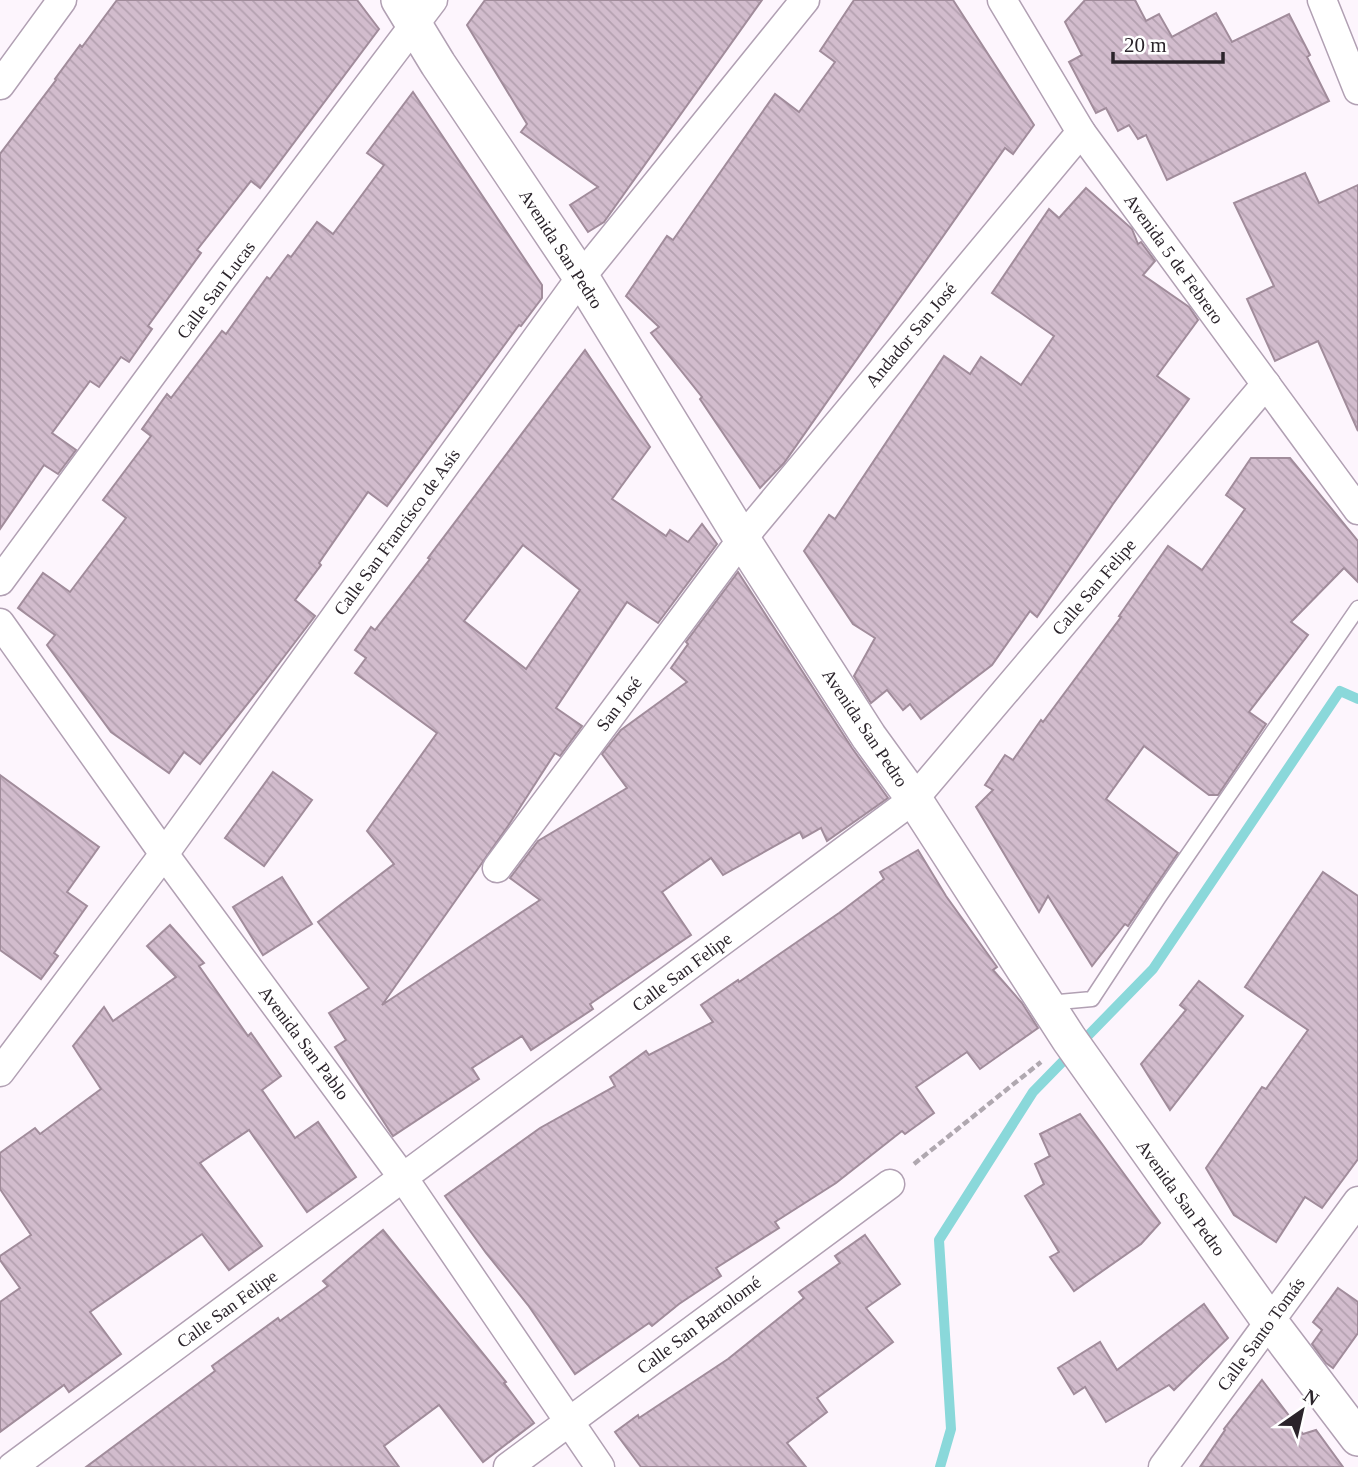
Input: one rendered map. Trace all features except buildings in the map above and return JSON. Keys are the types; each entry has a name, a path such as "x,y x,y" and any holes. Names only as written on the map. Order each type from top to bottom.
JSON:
{"street":[{"path":"0,85 62,0"},
{"name":"Calle San Francisco de Asís","path":"0,1072 164,854 581,277 805,0"},
{"name":"Avenida 5 de Febrero","path":"1002,0 1081,132 1358,510"},
{"path":"1322,0 1358,90"},
{"name":"Avenida San Pedro","path":"415,8 742,539 869,737 914,799 1105,1092 1270,1322 1358,1438"},
{"name":"Calle San Lucas","path":"0,581 415,8"},
{"name":"Andador San José","path":"742,539 1081,132"},
{"name":"Calle San Felipe","path":"12,1467 914,799 1266,384"},
{"name":"San José","path":"497,868 742,539"},
{"name":"Avenida San Pablo","path":"0,624 164,854 404,1179 600,1467"},
{"name":"Calle San Bartolomé","path":"508,1467 890,1184"},
{"name":"Calle Santo Tomás","path":"1163,1467 1358,1201"}],"lane":[{"path":"1046,1003 1092,999 1358,608"}],"path":[{"path":"890,1184 1070,1041"}],"waterway":[{"path":"940,1467 951,1429 939,1240 1033,1092 1153,969 1340,691 1358,699"}]}
